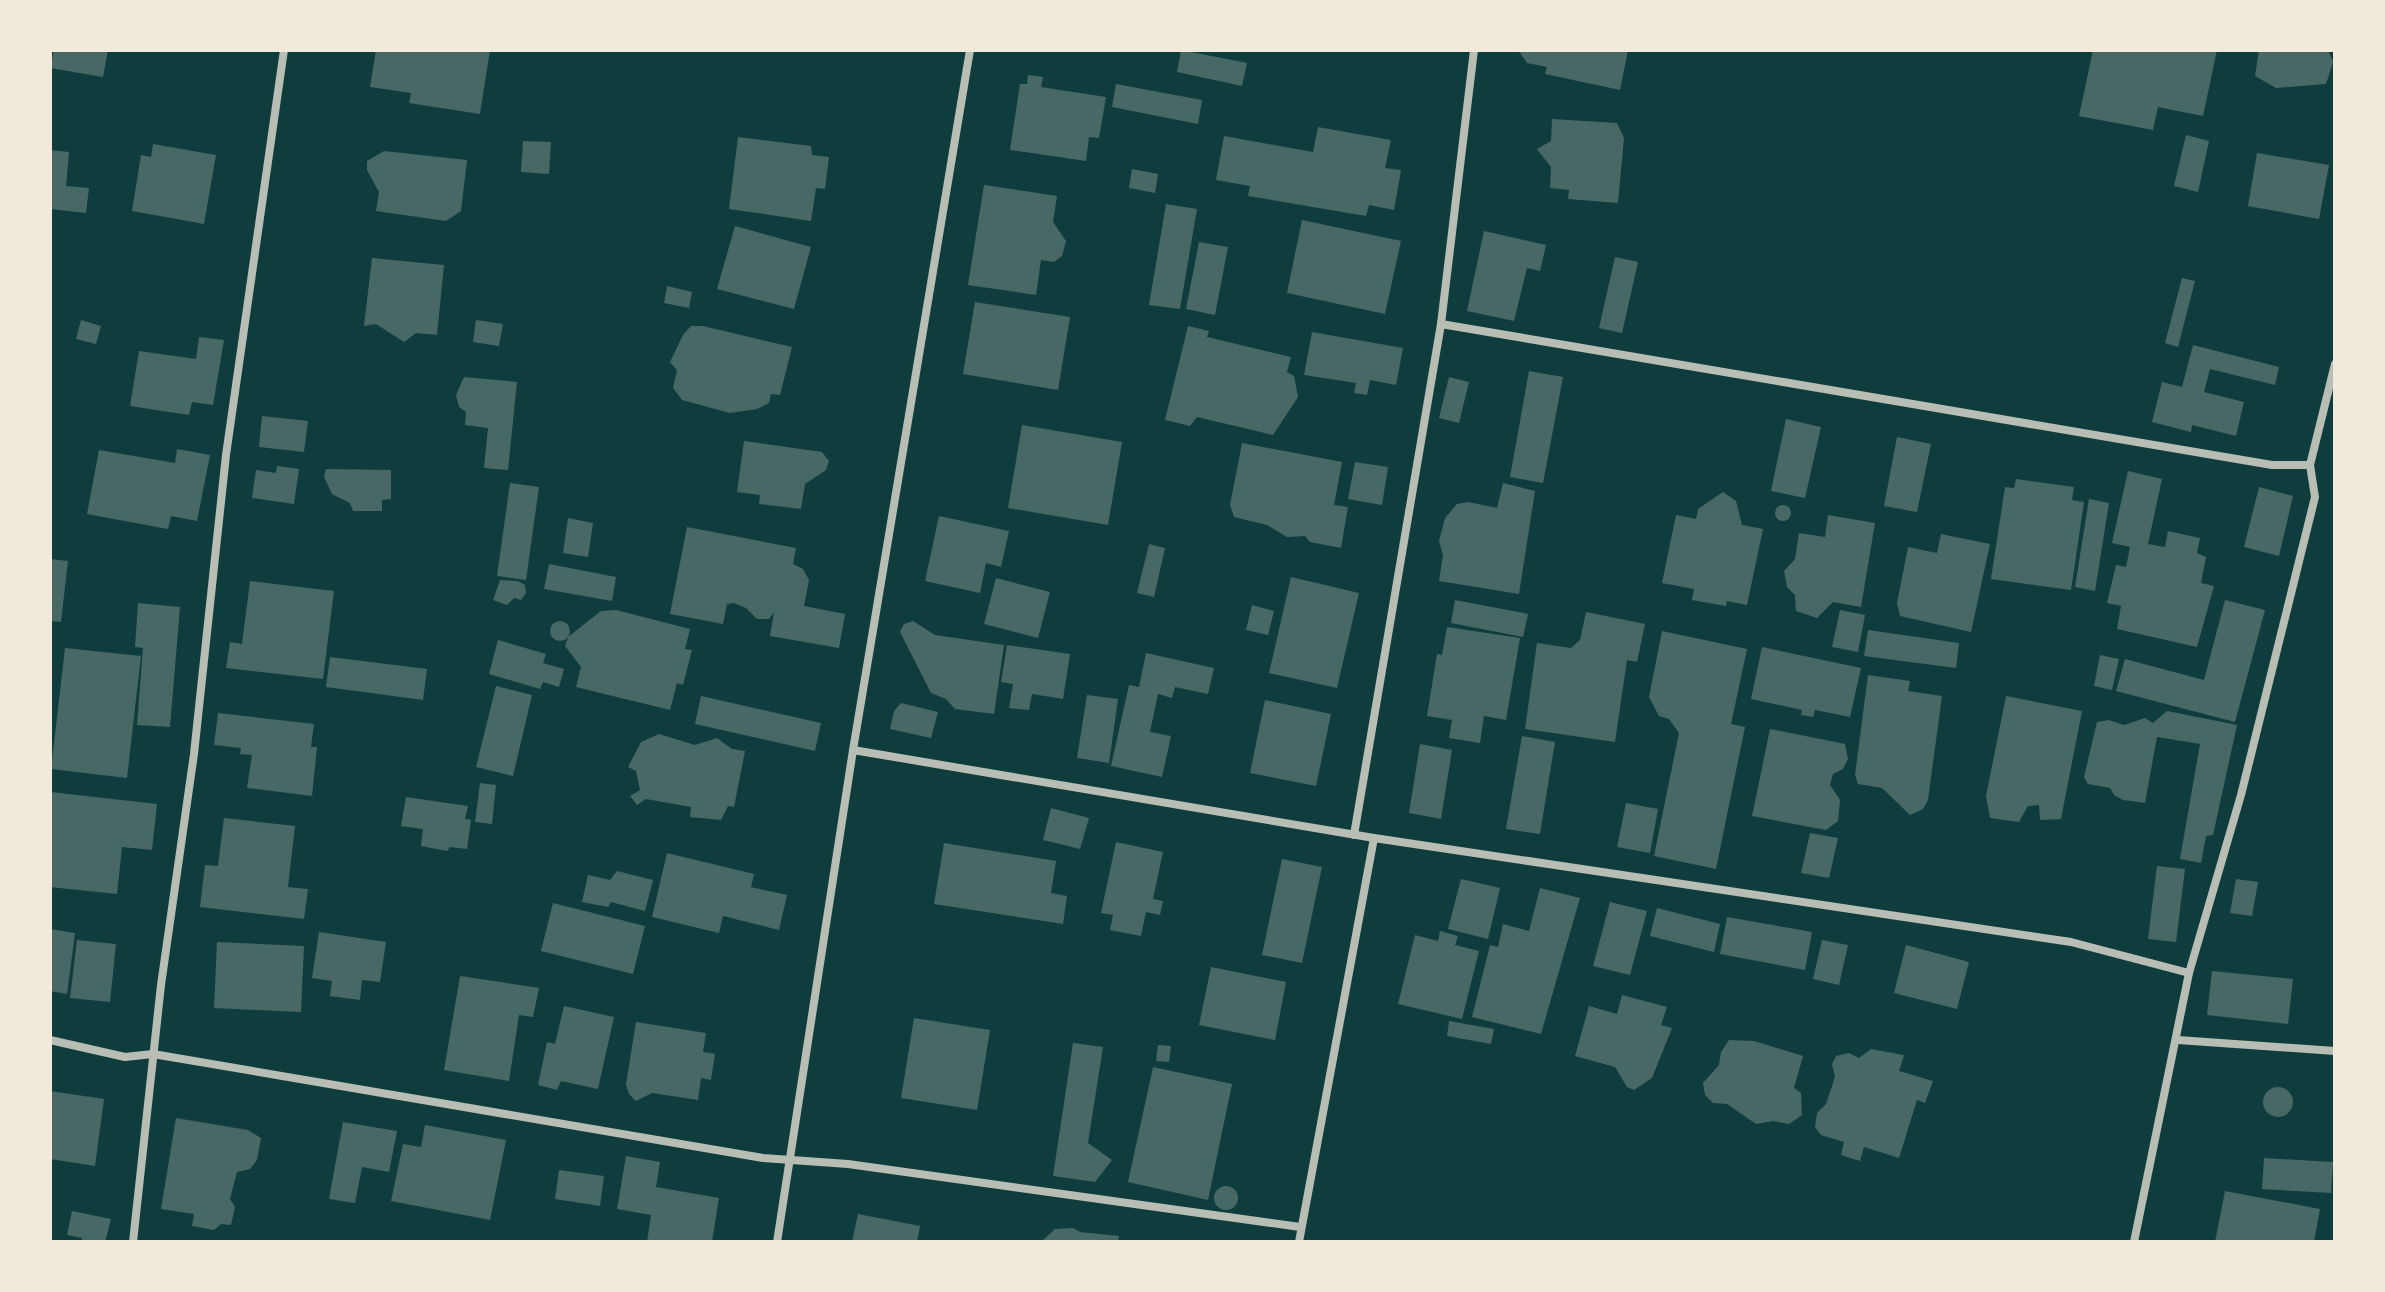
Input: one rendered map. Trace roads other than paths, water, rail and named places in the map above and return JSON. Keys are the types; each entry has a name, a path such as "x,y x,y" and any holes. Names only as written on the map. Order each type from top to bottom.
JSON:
{"street":[{"path":"133,1242 153,1054 194,754 226,455 284,50"},
{"path":"777,1242 853,750 970,50"},
{"path":"1354,835 1441,324 1474,50"},
{"path":"1441,324 2272,465 2310,465"},
{"path":"2134,1242 2178,1040 2189,973 2241,795 2315,497 2310,465 2335,364"},
{"path":"853,750 1354,835 2071,942 2189,973"},
{"path":"1299,1242 1374,838"},
{"path":"50,1040 125,1057 153,1054 763,1158 788,1158 1300,1227"},
{"path":"2178,1040 2335,1051"}]}
